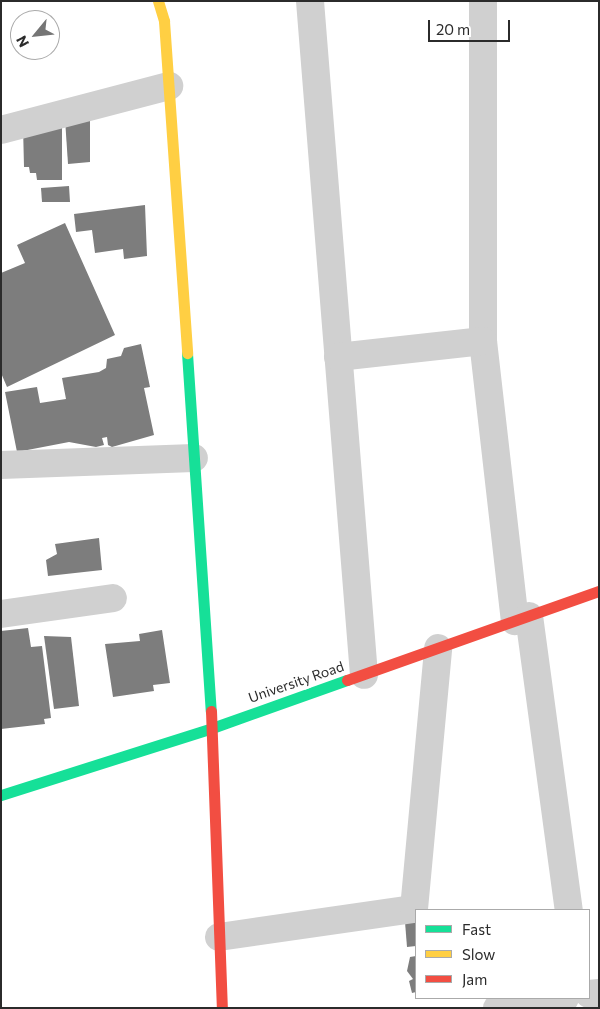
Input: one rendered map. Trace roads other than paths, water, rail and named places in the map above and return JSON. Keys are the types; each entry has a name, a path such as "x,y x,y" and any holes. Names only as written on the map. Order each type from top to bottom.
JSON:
{"street":[{"path":"158,1 164,22 169,86 212,728 222,1008"},
{"path":"310,1 364,675"},
{"path":"483,1 482,341 522,619 569,909"},
{"path":"1,130 169,86"},
{"path":"338,357 482,341"},
{"path":"1,464 194,458"},
{"name":"University Road","path":"1,795 212,728 599,591"},
{"path":"1,614 113,598"},
{"path":"220,937 414,909 438,648"},
{"path":"497,1008 558,999"}]}
